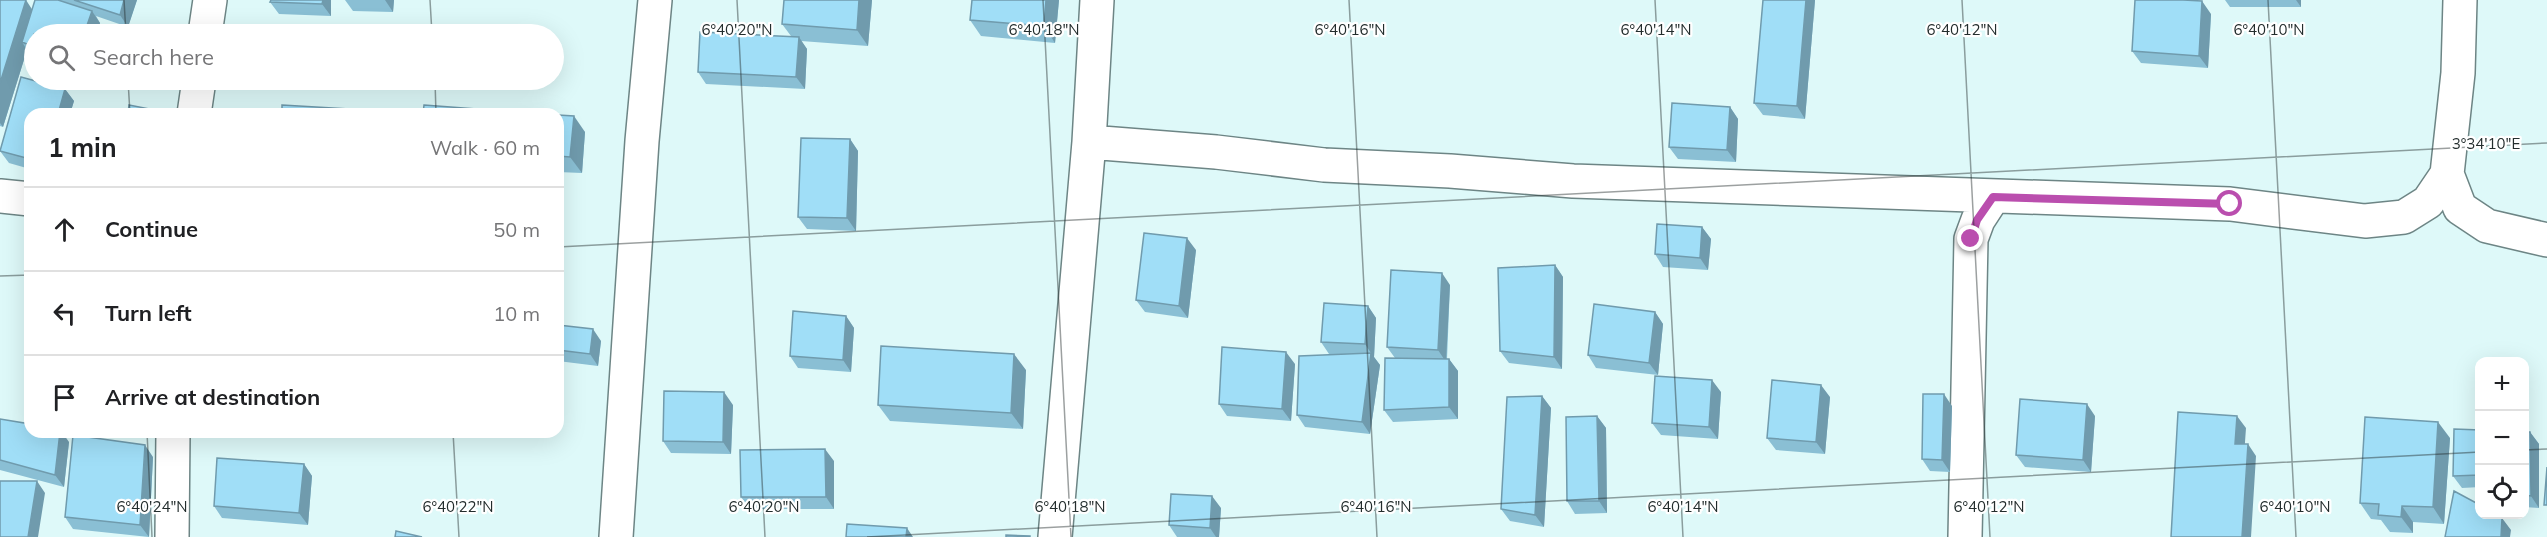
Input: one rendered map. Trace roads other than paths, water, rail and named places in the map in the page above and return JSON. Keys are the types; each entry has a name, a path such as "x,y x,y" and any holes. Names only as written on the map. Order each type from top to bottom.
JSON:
{"street":[{"path":"206,24 210,0"},
{"path":"616,537 642,141 655,0"},
{"path":"1056,536 1089,142 1098,0"},
{"path":"2460,0 2458,73 2447,174 2460,208 2487,226 2547,240"},
{"path":"195,108 198,90"},
{"path":"1089,142 1215,152 1324,165 1450,171 1573,181 2230,204 2364,222 2404,217 2428,202 2447,174"},
{"path":"0,196 24,198"},
{"path":"1965,537 1971,239 1977,220 1993,197"},
{"path":"172,537 173,438"}]}
